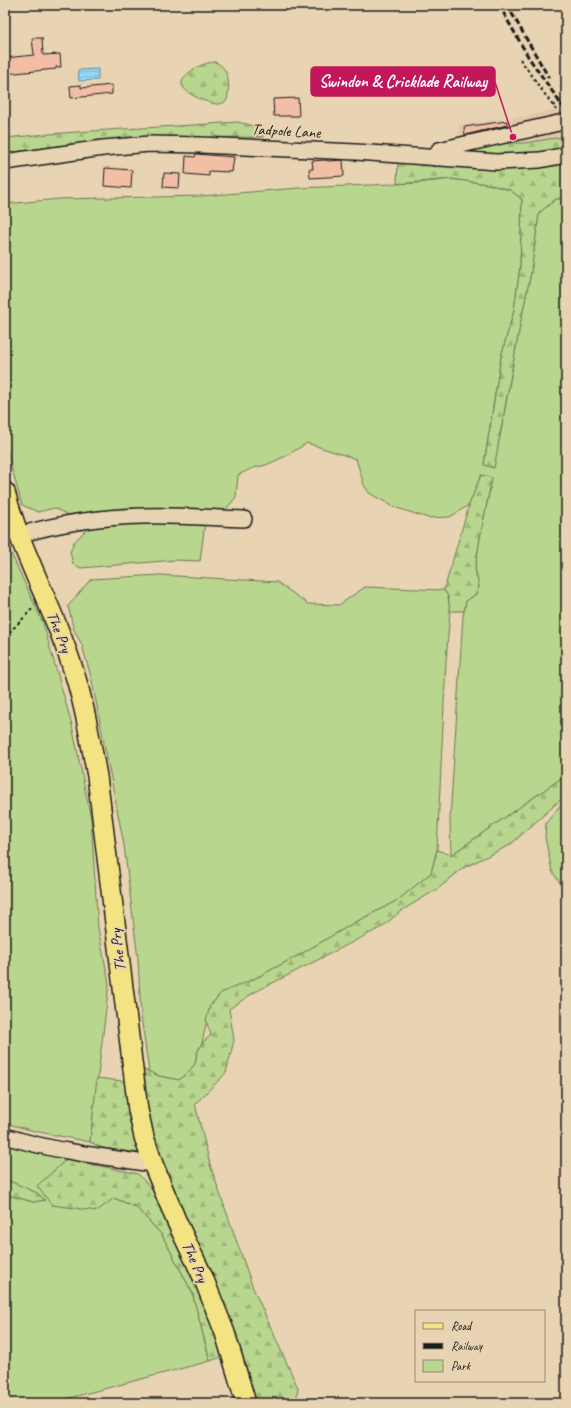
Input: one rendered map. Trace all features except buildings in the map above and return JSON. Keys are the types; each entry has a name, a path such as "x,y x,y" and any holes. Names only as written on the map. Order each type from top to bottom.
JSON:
{"main road":[{"name":"The Pry","path":"5,492 19,535 72,664 89,734 98,784 138,1110 144,1137 170,1207 205,1284 225,1333 246,1403"}],"street":[{"path":"436,158 440,150 563,122"},
{"name":"Tadpole Lane","path":"5,162 103,148 150,144 349,152 484,162 540,160 562,156"},
{"path":"19,535 45,528 107,519 143,516 244,519"},
{"path":"5,1136 98,1157 153,1164"}],"path":[{"path":"520,59 563,122"},
{"path":"552,106 566,98"},
{"path":"5,638 33,608 45,599"}],"shaded area":[{"path":"547,111 566,111 566,150 461,150 459,125 529,116"}],"green space":[{"path":"215,62 224,68 228,78 227,100 220,104 215,104 196,97 190,94 182,86 185,76 189,73 202,65"},
{"path":"237,122 263,129 263,137 135,138 97,141 6,153 5,138"},
{"path":"561,137 566,140 566,150 550,153 500,157 466,154 461,150 496,143 525,143"},
{"path":"398,161 566,163 566,198 556,199 539,213 531,272 494,468 484,465 501,357 514,310 520,267 522,199 510,190 488,184 451,179 397,184"},
{"path":"451,179 488,184 510,190 522,199 520,267 514,310 501,357 484,464 493,468 531,272 539,213 556,199 566,198 566,775 451,855 450,819 463,616 466,601 476,594 479,587 475,568 492,478 481,475 469,505 450,517 428,518 394,507 369,493 364,485 356,459 307,443 286,456 238,475 236,497 223,513 70,516 54,508 38,512 22,505 5,441 5,204 59,199 202,196 299,188 417,183"},
{"path":"481,475 492,478 475,568 479,587 476,594 466,601 464,611 450,611 448,596 444,590 469,505"},
{"path":"117,521 205,523 200,561 175,560 81,568 73,564 70,552 74,542 89,527"},
{"path":"5,540 43,623 72,725 91,819 98,928 109,984 90,1142 34,1131 5,1123"},
{"path":"160,575 277,582 308,604 339,605 365,587 444,590 448,596 450,611 446,661 437,850 431,873 398,900 254,979 221,993 210,1006 202,1043 197,1053 195,1064 187,1074 179,1080 159,1076 149,1072 141,1016 138,959 124,845 92,681 82,645 74,630 68,606 91,579"},
{"path":"566,775 566,795 510,845 463,868 439,888 401,911 382,927 253,993 229,1009 234,1040 226,1073 195,1104 211,1168 253,1288 298,1388 296,1403 255,1403 155,1150 139,1074 145,1070 159,1076 179,1080 187,1074 195,1064 197,1053 202,1043 211,1035 206,1021 210,1006 221,993 254,979 398,900 431,873 437,850 451,855"},
{"path":"566,798 566,892 552,871 545,837 546,823"},
{"path":"97,1078 130,1082 140,1153 102,1148 90,1142"},
{"path":"5,1141 67,1159 37,1186 114,1198 136,1207 162,1235 192,1292 210,1361 50,1403 5,1403 5,1194 33,1202 45,1200 37,1193 5,1179"},
{"path":"67,1159 138,1174 151,1188 198,1282 222,1357 210,1361 192,1292 162,1235 136,1207 114,1198 97,1211 52,1205 37,1186"},
{"path":"5,1179 37,1193 45,1200 33,1202 5,1194"}],"water":[{"path":"98,69 98,80 79,81 78,70"}],"railway":[{"path":"499,5 529,58 566,111"},
{"path":"507,5 549,78"}],"place":[{"name":"Swindon & Cricklade Railway","path":"513,137"}]}
